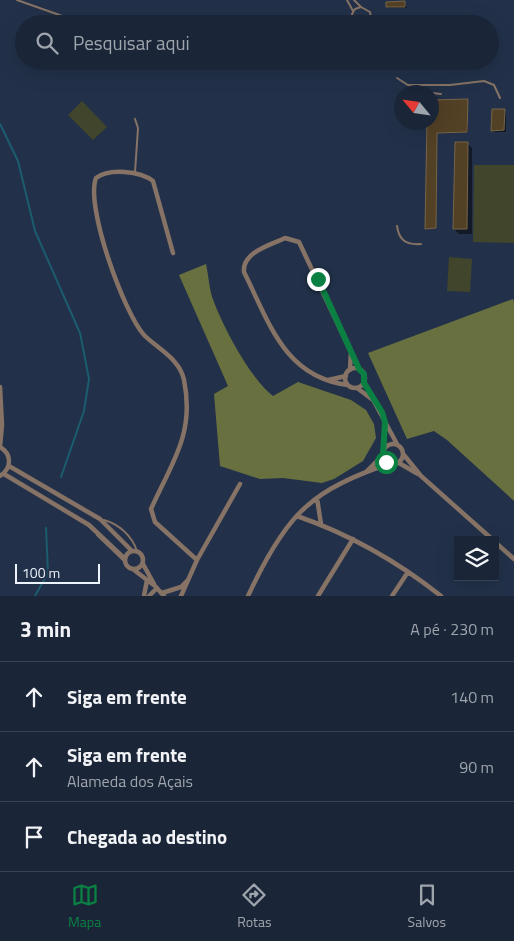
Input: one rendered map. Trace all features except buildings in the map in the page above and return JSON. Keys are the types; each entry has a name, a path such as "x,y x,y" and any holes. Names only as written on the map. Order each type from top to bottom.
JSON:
{"street":[{"path":"173,253 153,181 135,175 108,171 96,178 94,187 98,217 114,277 132,316 144,335 174,361 184,379 186,417 182,444 151,509 155,522 197,560"},
{"path":"374,400 357,388 327,380 301,367 280,344 244,272 244,263 248,257 285,238 299,242 359,369 364,374 364,383 374,400 397,444 402,448 404,455 421,476 488,536"},
{"path":"327,380 346,376 350,370 351,350"},
{"path":"350,370 359,369"},
{"path":"346,376 348,385"},
{"path":"357,388 364,383"},
{"path":"0,387 2,425 0,447 7,453 9,466 2,475 94,529 125,560 128,568 134,570 156,587"},
{"path":"364,473 383,455 385,422"},
{"path":"384,448 390,444 397,444"},
{"path":"383,455 389,464"},
{"path":"398,463 404,455"},
{"path":"248,596 277,545 297,516 317,498 364,473 389,464 398,463 421,476"},
{"path":"9,466 100,519 143,556 143,564 156,587 163,595 181,587 190,578"},
{"path":"182,596 197,560 240,484"},
{"path":"317,498 321,524"},
{"path":"297,516 321,524 352,539 408,572 441,596"},
{"path":"94,529 100,524 100,519"},
{"path":"318,596 352,539"},
{"path":"499,546 514,559"},
{"path":"125,560 127,554 135,551"},
{"path":"134,570 140,568 143,564"},
{"path":"392,596 408,572"},
{"path":"144,596 146,580"},
{"path":"149,596 156,587"}],"lane":[{"path":"17,0 60,15"},
{"path":"347,0 353,15"},
{"path":"354,0 370,12 370,15"},
{"path":"353,12 362,7"},
{"path":"398,78 408,85"},
{"path":"439,85 484,81 494,86 500,98"},
{"path":"135,119 138,128 135,175"},
{"path":"397,226 401,239 406,243 421,244"}],"green space":[{"path":"82,101 107,127 93,140 68,115"},
{"path":"474,165 514,165 514,243 473,242"},
{"path":"449,257 472,259 470,292 447,291"},
{"path":"206,264 212,298 224,326 247,366 273,396 298,382 351,400 366,410 374,424 376,438 363,461 334,479 322,483 283,478 260,479 220,466 214,394 228,386 179,275"},
{"path":"513,299 514,501 447,440 434,431 407,439 368,353"}],"waterway":[{"path":"0,124 18,161 35,231 80,333 89,379 84,411 61,477"},
{"path":"35,596 48,573 46,528"}],"route":[{"path":"318,279 357,360 359,369 364,374 364,383 382,412 386,435 383,455 386,462"}]}
